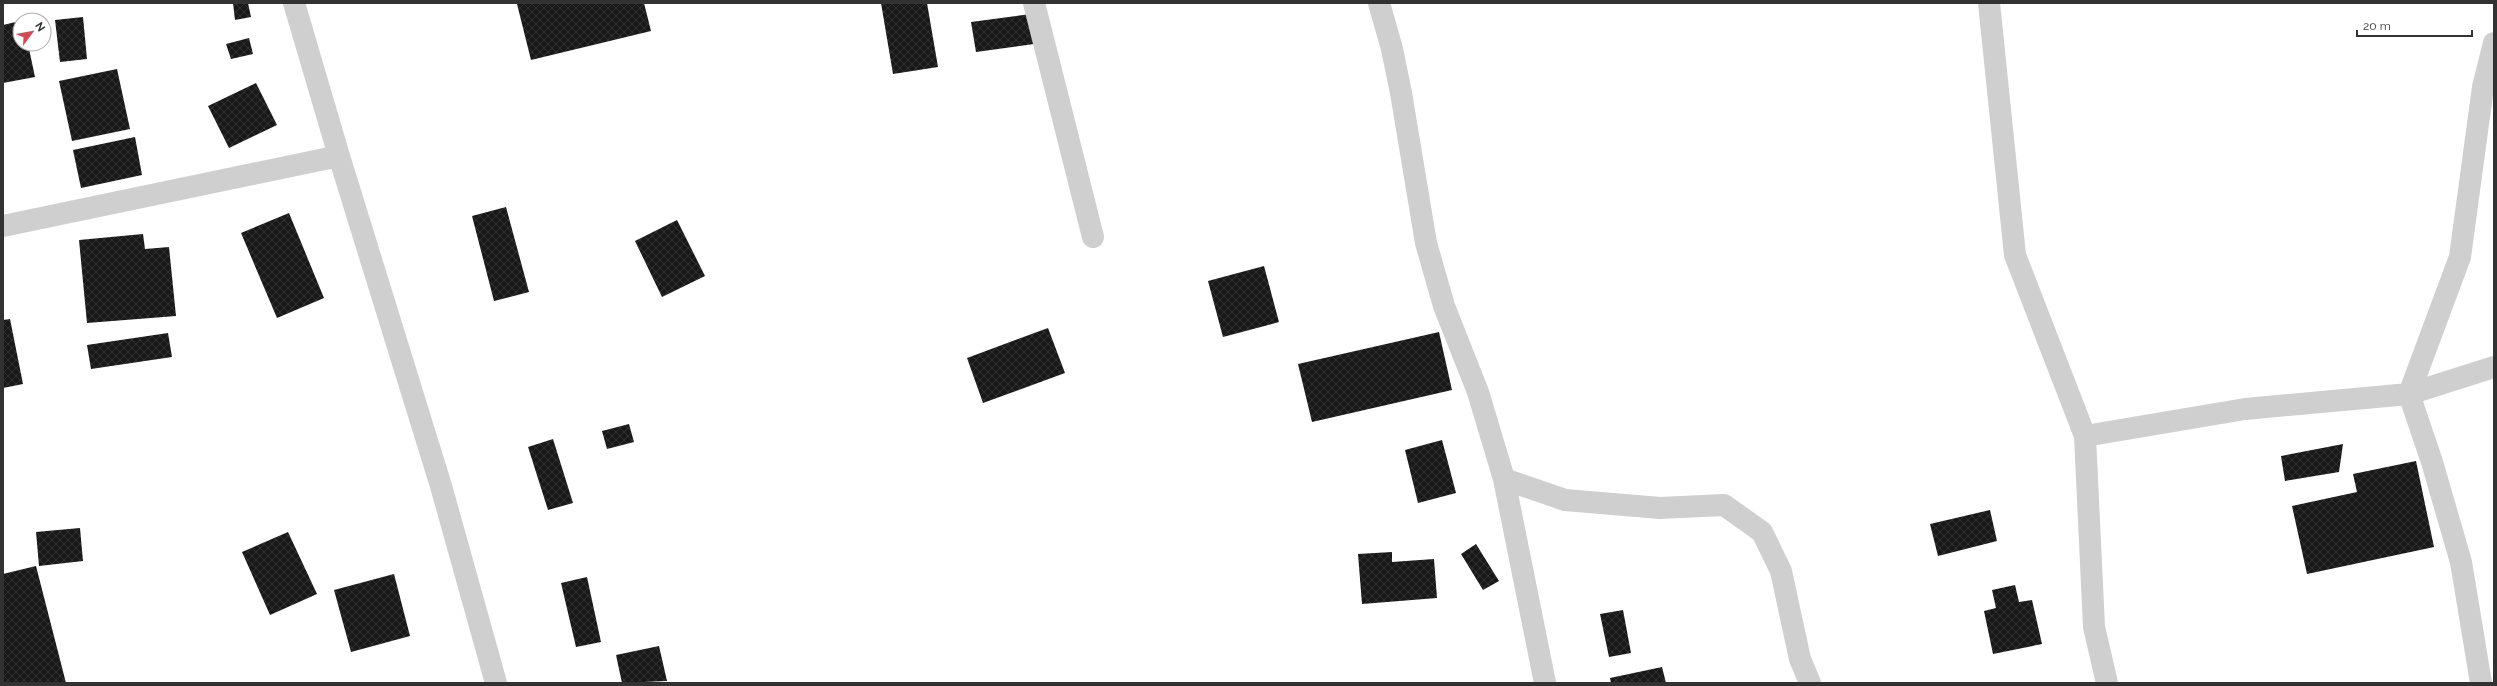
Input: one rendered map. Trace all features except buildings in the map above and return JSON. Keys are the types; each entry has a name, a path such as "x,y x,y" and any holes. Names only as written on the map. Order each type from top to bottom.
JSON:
{"street":[{"path":"294,3 338,156 441,486 496,683"},
{"path":"1034,3 1093,237"},
{"path":"1379,3 1392,49 1401,93 1426,243 1444,306 1478,392 1504,479 1545,683"},
{"path":"1989,3 2015,255 2085,436 2094,627 2107,683"},
{"path":"2481,683 2461,562 2432,462 2409,394 2460,257 2483,87 2494,43"},
{"path":"3,226 338,156"},
{"path":"2085,436 2245,409 2409,394 2494,368"},
{"path":"1504,479 1565,500 1660,508 1724,505 1762,532 1781,571 1800,659 1810,683"}]}
